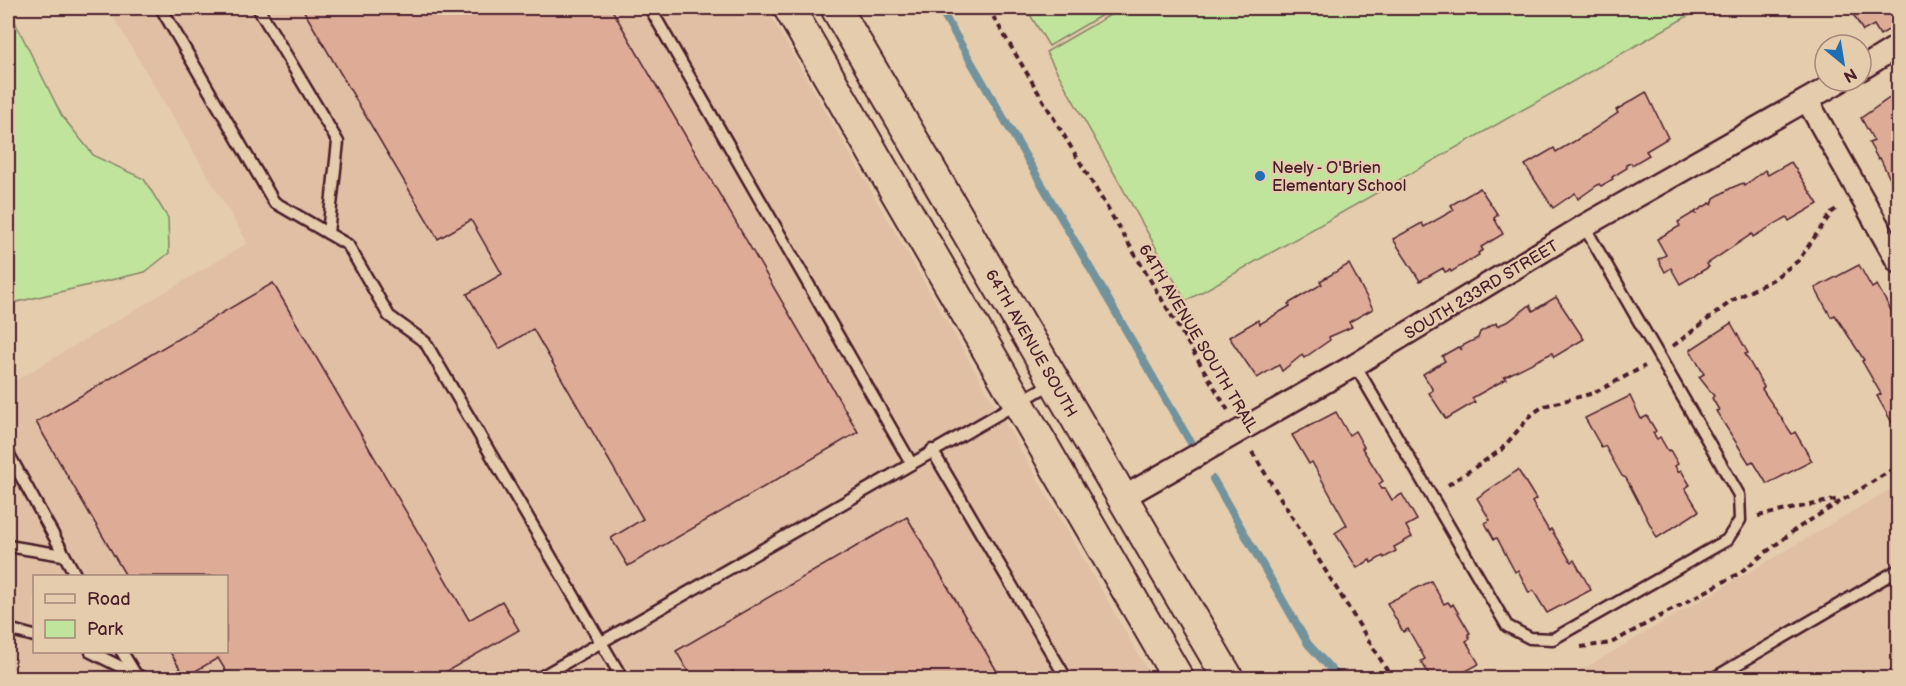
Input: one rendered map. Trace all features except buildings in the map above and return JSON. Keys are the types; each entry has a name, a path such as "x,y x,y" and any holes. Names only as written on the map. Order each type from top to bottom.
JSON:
{"street":[{"path":"789,8 1178,678"},
{"name":"64TH AVENUE SOUTH","path":"837,8 1228,678"},
{"path":"1873,62 1899,46"},
{"name":"SOUTH 233RD STREET","path":"1122,498 1355,365 1584,226 1820,93"},
{"path":"1808,100 1899,262"}],"lane":[{"path":"161,8 274,201 348,246 389,316 425,342 622,678"},
{"path":"258,8 338,142 328,233"},
{"path":"650,8 910,463"},
{"path":"1355,365 1506,626 1530,638 1553,639 1727,540 1740,520 1739,495 1584,226"},
{"path":"539,678 932,450 1054,382"},
{"path":"932,450 1066,678"},
{"path":"8,453 75,575"},
{"path":"8,546 63,555"},
{"path":"1714,678 1899,570"},
{"path":"8,629 33,636"},
{"path":"95,653 139,677"},
{"path":"123,653 139,677"}],"path":[{"name":"64TH AVENUE SOUTH TRAIL","path":"988,8 1240,431 1392,678"},
{"path":"1571,652 1581,647 1611,643 1738,574 1842,499 1899,466"},
{"path":"1740,520 1842,499"}],"shaded area":[{"path":"108,8 766,8 1152,678 8,678 8,385 248,243"},
{"path":"1898,485 1898,678 1568,678"}],"green space":[{"path":"8,8 62,116 94,156 144,179 168,218 169,253 145,272 8,304"},
{"path":"1026,8 1114,8 1049,46"},
{"name":"Neely - O'Brien Elementary School","path":"1122,8 1702,8 1186,301 1046,52"}],"waterway":[{"path":"940,8 1191,443"},
{"path":"1213,479 1308,644 1339,678"}],"place":[{"name":"Neely - O'Brien Elementary School","path":"1260,176"}]}
